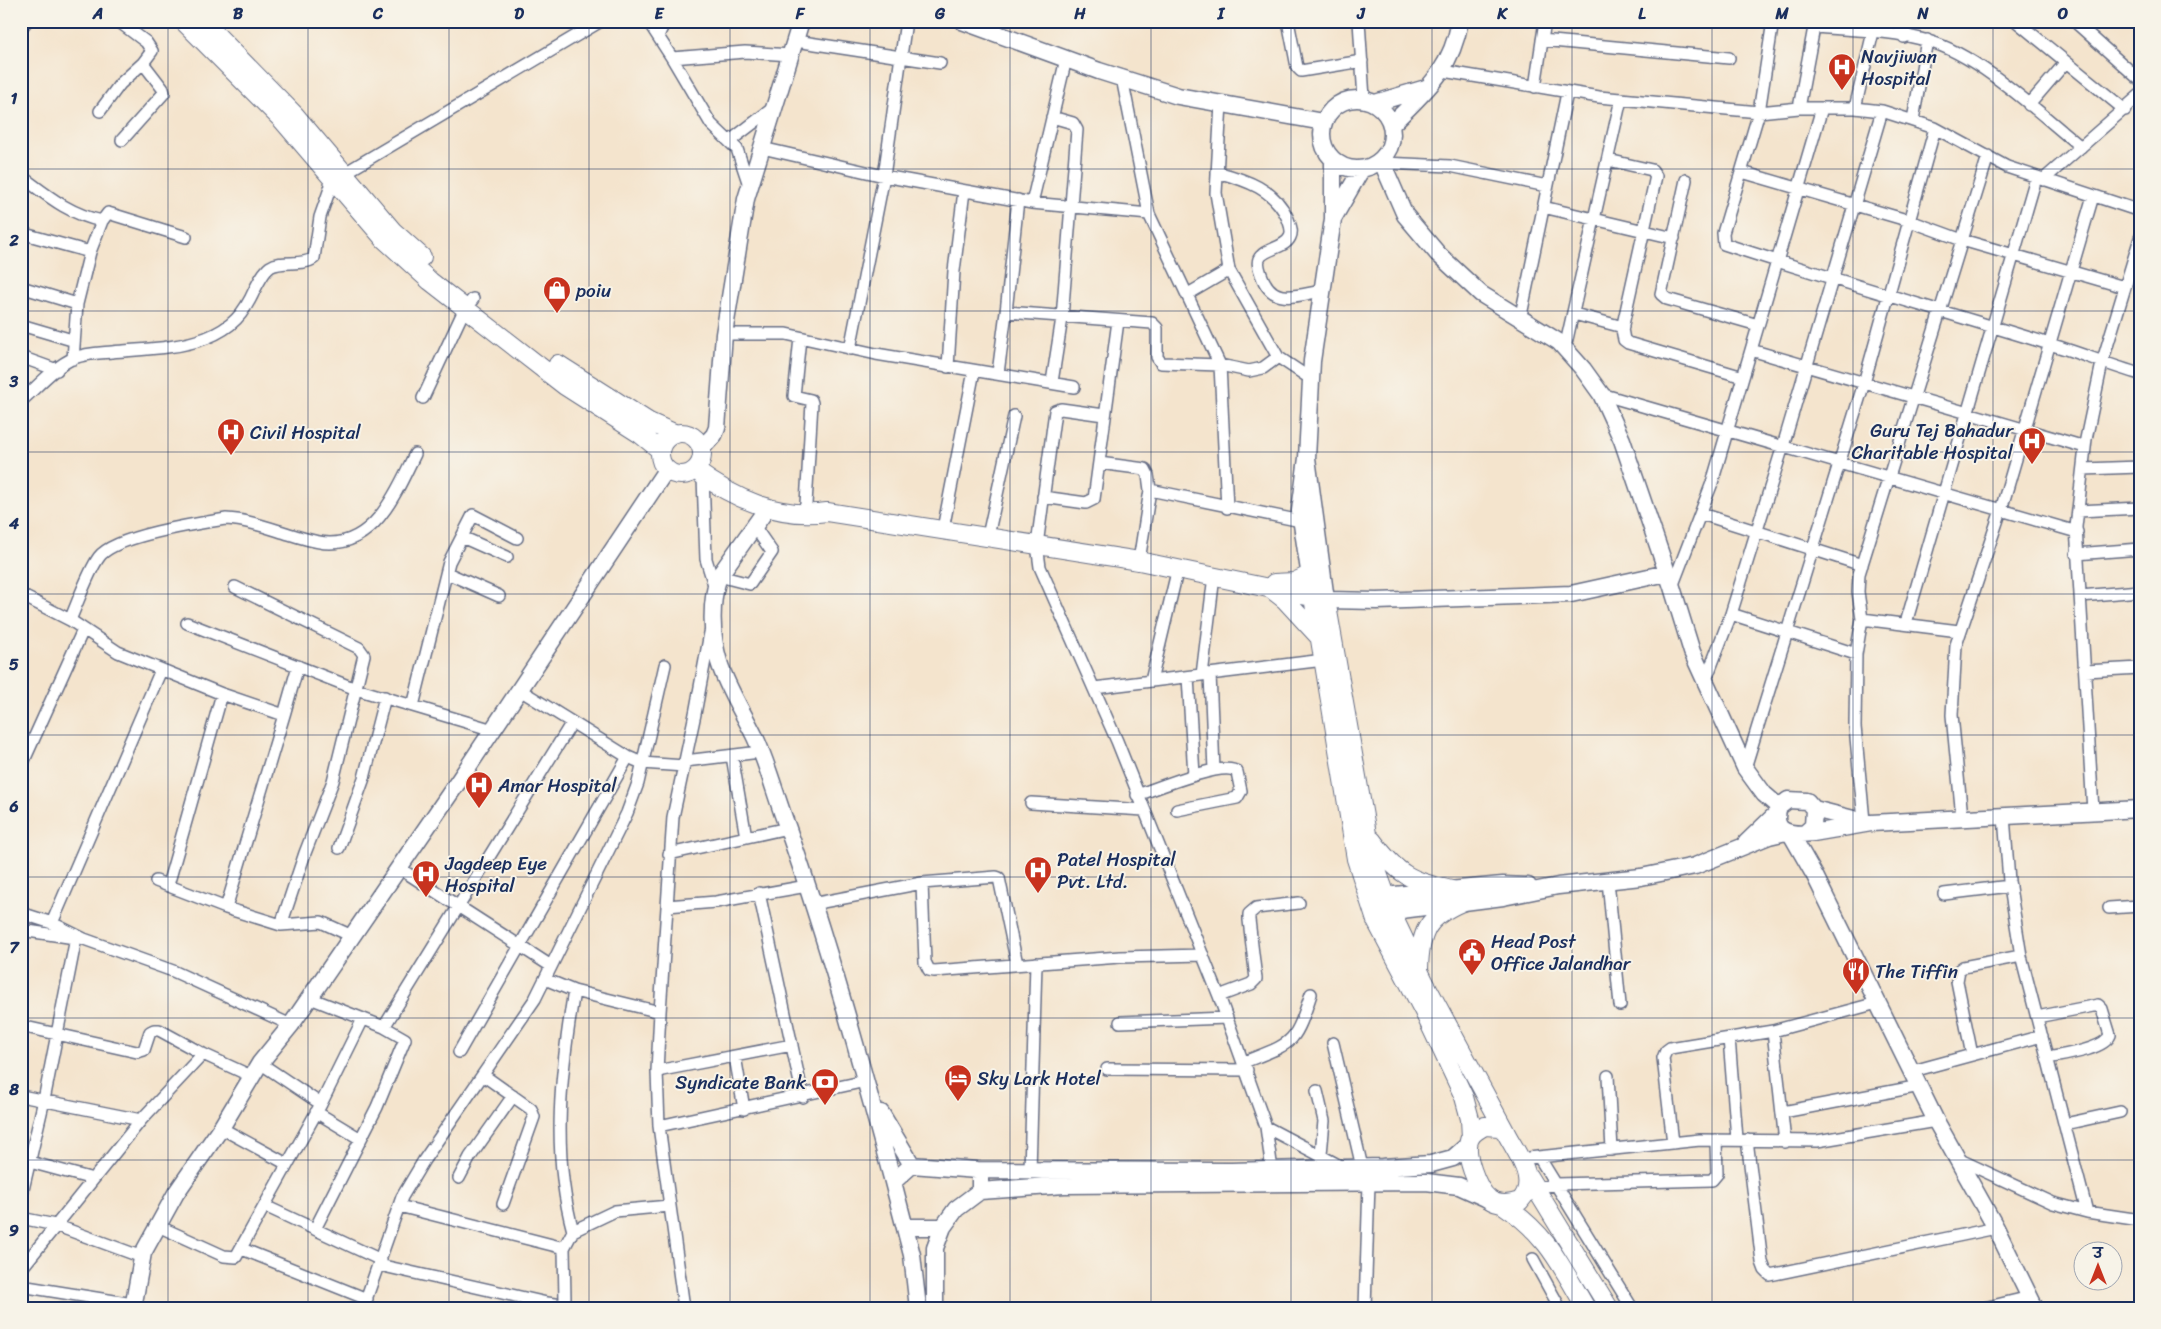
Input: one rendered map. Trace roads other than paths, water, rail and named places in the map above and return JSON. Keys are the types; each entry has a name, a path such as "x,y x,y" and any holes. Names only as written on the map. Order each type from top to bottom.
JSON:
{"main road":[{"path":"184,21 338,176"},
{"path":"203,21 295,115 384,240 523,345 649,422 676,434 687,434 697,441 700,465 730,494 768,508 812,514 827,512 988,536 1178,568 1320,599"},
{"path":"523,345 565,386 640,434 660,450"},
{"path":"676,434 666,439 660,450 660,456 666,470 678,475 700,465"},
{"path":"700,465 733,486 770,499 813,505 827,512"},
{"path":"1251,584 1294,582 1310,575"},
{"path":"1270,588 1285,600 1320,638"},
{"path":"1320,599 1320,638 1356,859 1371,905 1464,1097 1470,1119 1468,1155 1473,1171 1496,1202 1526,1220 1547,1243 1586,1308"},
{"path":"1320,599 1370,851 1389,903 1419,971 1519,1159 1609,1308"},
{"path":"1367,834 1389,863 1409,877 1457,896 1432,922 1423,938 1419,971"},
{"path":"1469,1141 1485,1126 1499,1127 1505,1131"},
{"path":"1496,1202 1520,1201 1532,1182"}],"street":[{"path":"21,28 27,21"},
{"path":"100,111 125,79 151,54 152,49 118,21"},
{"path":"21,401 73,359 94,354 172,346 204,339 229,326 246,309 259,282 270,267 279,264 309,261 314,258 320,216 338,176 601,21"},
{"path":"648,21 711,124 730,141 741,157 750,188"},
{"path":"658,36 664,21"},
{"path":"684,1308 659,1126 657,1071 669,854 673,817 714,612 717,582 705,551 700,465 717,428 724,334 750,188 801,21"},
{"path":"850,349 884,176 906,21"},
{"path":"962,21 1066,59 1178,96 1323,122"},
{"path":"1288,21 1297,67 1301,71 1362,61"},
{"path":"1359,21 1362,61 1370,101 1386,112 1392,124 1391,146 1382,162"},
{"path":"1535,88 1544,21"},
{"path":"1773,21 1759,112 1723,233 1722,242 1887,296 2048,343 2102,363 2140,374"},
{"path":"1904,36 1906,21"},
{"path":"2016,21 2125,110"},
{"path":"2074,21 2140,80"},
{"path":"1798,108 1814,24 1904,36 1928,40 1963,55 2081,147"},
{"path":"1392,124 1429,88 1443,71 1457,26"},
{"path":"1855,108 1873,32"},
{"path":"1542,40 1729,58"},
{"path":"1913,120 1928,40"},
{"path":"672,58 793,48 900,57 940,63"},
{"path":"1032,202 1066,59"},
{"path":"2029,105 2066,62"},
{"path":"122,140 164,93 143,63"},
{"path":"1443,71 1535,88 1621,100 1759,112 1798,108 1855,108 1882,111 1935,128 2008,167 2039,179 2140,211"},
{"path":"1122,78 1150,214 1220,365 1227,508"},
{"path":"1320,599 1310,575 1300,511 1307,458 1311,379 1333,219 1333,160 1322,141 1323,122 1338,104 1352,99 1370,101 1429,88"},
{"path":"1520,320 1567,93"},
{"path":"1906,623 1991,327 2039,179 2081,147 2140,96"},
{"path":"1565,348 1621,100"},
{"path":"1221,103 1217,172 1218,205 1229,270 1278,357 1311,379"},
{"path":"730,141 773,108"},
{"path":"1670,580 1702,514 1822,108"},
{"path":"1705,682 1731,614 1757,531 1882,111"},
{"path":"1052,117 1073,123 1076,127 1062,318 1052,382"},
{"path":"1745,768 1840,463 1935,128"},
{"path":"762,148 884,176 1018,200 1070,208 1150,214"},
{"path":"1867,822 1854,727 1856,654 1862,619 1858,584 1862,565 1988,156"},
{"path":"1333,160 1349,169 1361,170 1382,162 1450,166 1547,186"},
{"path":"1608,160 1655,171 1645,231 1622,336 1628,344 1743,377"},
{"path":"1382,162 1396,199 1413,226 1438,254 1481,294 1520,320 1550,336 1565,348 1601,394 1622,440 1670,580 1692,652 1705,682 1745,768 1778,810 1781,827 1801,832"},
{"path":"1333,219 1361,170"},
{"path":"1217,172 1256,185 1269,193 1285,212 1291,226 1291,236 1287,241 1262,255 1258,263 1264,283 1270,292 1280,297 1322,291"},
{"path":"1742,172 1910,221 1962,240 2124,287"},
{"path":"21,176 60,206 82,217 102,221"},
{"path":"1686,180 1661,290 1663,297 1758,325"},
{"path":"948,367 954,271 964,190"},
{"path":"1962,817 1952,715 1954,661 1959,631 2001,510 2048,343 2093,196"},
{"path":"998,373 1018,200"},
{"path":"1543,207 1674,238"},
{"path":"73,359 72,340 77,304 90,252 105,214 112,214 186,237"},
{"path":"21,233 90,252"},
{"path":"2093,811 2076,554 2078,511 2085,446 2102,363 2140,238"},
{"path":"1188,294 1229,270"},
{"path":"21,287 77,304"},
{"path":"424,398 469,303"},
{"path":"1006,312 1155,324 1158,330 1157,357 1161,363 1220,365 1256,371 1278,357"},
{"path":"1574,314 1623,328"},
{"path":"1043,497 1090,502 1094,499 1118,321"},
{"path":"21,325 72,340"},
{"path":"724,334 777,333 948,367 998,373 1074,387"},
{"path":"800,338 794,396 811,400 812,403 806,504"},
{"path":"1751,350 2085,446"},
{"path":"21,357 57,370"},
{"path":"943,529 974,370"},
{"path":"1601,394 2077,532"},
{"path":"1104,415 1061,409 1055,411 1036,545 1040,567 1094,688 1203,955 1246,1066 1266,1127 1272,1170"},
{"path":"988,536 1014,416"},
{"path":"70,620 99,556 125,540 226,520 241,520 315,541 331,543 346,541 362,534 382,514 394,496 415,454"},
{"path":"1307,458 1320,599"},
{"path":"1099,463 1145,470 1148,475 1150,490 1139,561"},
{"path":"2083,469 2140,467"},
{"path":"21,1286 133,1306 142,1257 176,1193 221,1128 255,1069 291,1025 494,730 666,470"},
{"path":"1150,490 1227,508 1301,521"},
{"path":"717,582 768,508"},
{"path":"2078,511 2140,508"},
{"path":"1702,514 1814,548 1862,565"},
{"path":"413,706 447,572 473,515 517,538"},
{"path":"717,582 750,584 772,552 754,526"},
{"path":"462,537 507,557"},
{"path":"2076,554 2140,549"},
{"path":"1151,681 1178,568"},
{"path":"447,572 499,596"},
{"path":"1214,576 1206,674 1214,770"},
{"path":"1320,599 1377,601 1571,594 1670,580"},
{"path":"235,586 363,651 333,781 305,853 281,925"},
{"path":"2080,596 2140,591"},
{"path":"21,595 70,620 118,652 222,694 284,715"},
{"path":"714,612 714,643 719,663 760,752 788,828 868,1087 905,1227 917,1281 918,1308"},
{"path":"1731,614 1856,654"},
{"path":"1862,619 1959,631"},
{"path":"187,623 356,688 494,730"},
{"path":"23,759 83,630"},
{"path":"1094,688 1324,660"},
{"path":"242,1249 365,1303 399,1206 424,1160 515,1031 545,979 627,814 638,783 665,665"},
{"path":"226,908 298,666"},
{"path":"2085,671 2140,668"},
{"path":"52,923 161,670"},
{"path":"1188,677 1194,776"},
{"path":"520,690 571,724 642,763 684,764 760,752"},
{"path":"168,885 222,694"},
{"path":"339,848 364,778 385,697"},
{"path":"384,1027 571,724"},
{"path":"732,756 746,837"},
{"path":"459,1052 628,757"},
{"path":"1137,795 1227,767 1237,772 1241,791 1240,797 1177,810"},
{"path":"1739,850 1788,800 1799,799 1807,801 1814,809 1867,822"},
{"path":"1030,802 1144,810"},
{"path":"1814,809 1801,832 1815,876 1877,1003 1913,1071 1936,1121 1996,1228 2033,1302 1984,1308"},
{"path":"1371,905 1457,896 1503,885 1558,886 1608,881 1695,866 1739,850 1768,836 1867,822 2140,809"},
{"path":"2004,816 2010,886 2021,956 2087,1212"},
{"path":"669,854 788,828"},
{"path":"1801,832 1812,859 1815,876"},
{"path":"399,868 458,908 551,966"},
{"path":"812,904 922,883 988,876 999,878 1017,964"},
{"path":"156,881 226,908 281,925 321,922 352,936"},
{"path":"1608,881 1620,1004"},
{"path":"922,883 925,962 929,970 1120,957 1203,955"},
{"path":"667,906 716,902 807,886"},
{"path":"1944,894 2010,886"},
{"path":"759,893 803,1097"},
{"path":"1219,996 1251,984 1256,979 1249,920 1252,910 1299,903"},
{"path":"2109,908 2140,906"},
{"path":"21,913 52,923 80,938 173,971 291,1025"},
{"path":"21,930 80,938"},
{"path":"21,1198 44,1100 56,1033 80,938"},
{"path":"1972,1055 1957,981 1958,970 1963,967 2021,956"},
{"path":"1030,1170 1036,963"},
{"path":"545,979 574,990 660,1012"},
{"path":"573,1231 561,1174 559,1139 566,1043 574,990"},
{"path":"1106,1069 1246,1066 1286,1045 1292,1039 1299,1031 1311,994"},
{"path":"310,998 384,1027 404,1037 405,1042 377,1107 315,1229"},
{"path":"1673,1143 1664,1054 1670,1048 1773,1031 1877,1003"},
{"path":"2038,1018 2098,1005 2102,1009 2110,1035 2100,1045 2048,1058"},
{"path":"1120,1022 1227,1018"},
{"path":"158,1226 230,1258 236,1257 318,1108 363,1019"},
{"path":"21,1026 137,1052 144,1050 150,1032 156,1030 203,1054 255,1069 318,1108 360,1138"},
{"path":"1773,1031 1784,1142"},
{"path":"1913,1071 2042,1036"},
{"path":"1729,1038 1742,1139 1762,1262 1765,1270 1770,1275 1996,1228"},
{"path":"1334,1043 1362,1168"},
{"path":"657,1071 792,1044"},
{"path":"21,1269 141,1120 203,1054"},
{"path":"735,1056 744,1109"},
{"path":"483,1075 532,1109 534,1120 502,1204"},
{"path":"1608,1076 1612,1150"},
{"path":"1782,1112 1920,1086"},
{"path":"659,1126 803,1097 868,1087"},
{"path":"868,1087 912,1165"},
{"path":"1317,1091 1324,1121 1322,1154"},
{"path":"21,1096 141,1120"},
{"path":"458,1178 470,1157 513,1096"},
{"path":"2065,1124 2120,1112"},
{"path":"1519,1159 1716,1140 1817,1141 1936,1121"},
{"path":"1266,1127 1322,1154 1344,1168"},
{"path":"221,1128 287,1164"},
{"path":"1532,1182 1557,1184 1712,1180 1717,1174 1716,1140"},
{"path":"893,1182 912,1165 977,1170 1272,1170 1431,1164 1453,1158 1469,1141"},
{"path":"1539,1157 1632,1308"},
{"path":"1958,1159 2053,1203 2087,1212 2140,1220"},
{"path":"30,1162 93,1179"},
{"path":"977,1170 980,1176 980,1191"},
{"path":"1365,1308 1369,1183"},
{"path":"934,1308 935,1248 943,1227 956,1209 980,1191 1064,1185 1434,1183 1459,1186 1496,1202"},
{"path":"265,1206 380,1262 547,1306 565,1303 564,1248 573,1231 615,1211 669,1206"},
{"path":"399,1206 564,1248"},
{"path":"21,1218 55,1225 142,1257"},
{"path":"905,1227 943,1227"},
{"path":"1533,1259 1560,1308"}],"place":[{"name":"Navjiwan Hospital","path":"1842,91"},
{"name":"poiu","path":"557,314"},
{"name":"Civil Hospital","path":"231,456"},
{"name":"Guru Tej Bahadur Charitable Hospital","path":"2032,465"},
{"name":"Amar Hospital","path":"479,809"},
{"name":"Patel Hospital Pvt. Ltd.","path":"1038,894"},
{"name":"Jagdeep Eye Hospital","path":"426,898"},
{"name":"Head Post Office Jalandhar","path":"1472,976"},
{"name":"The Tiffin","path":"1856,995"},
{"name":"Sky Lark Hotel","path":"958,1102"},
{"name":"Syndicate Bank","path":"825,1106"}]}
